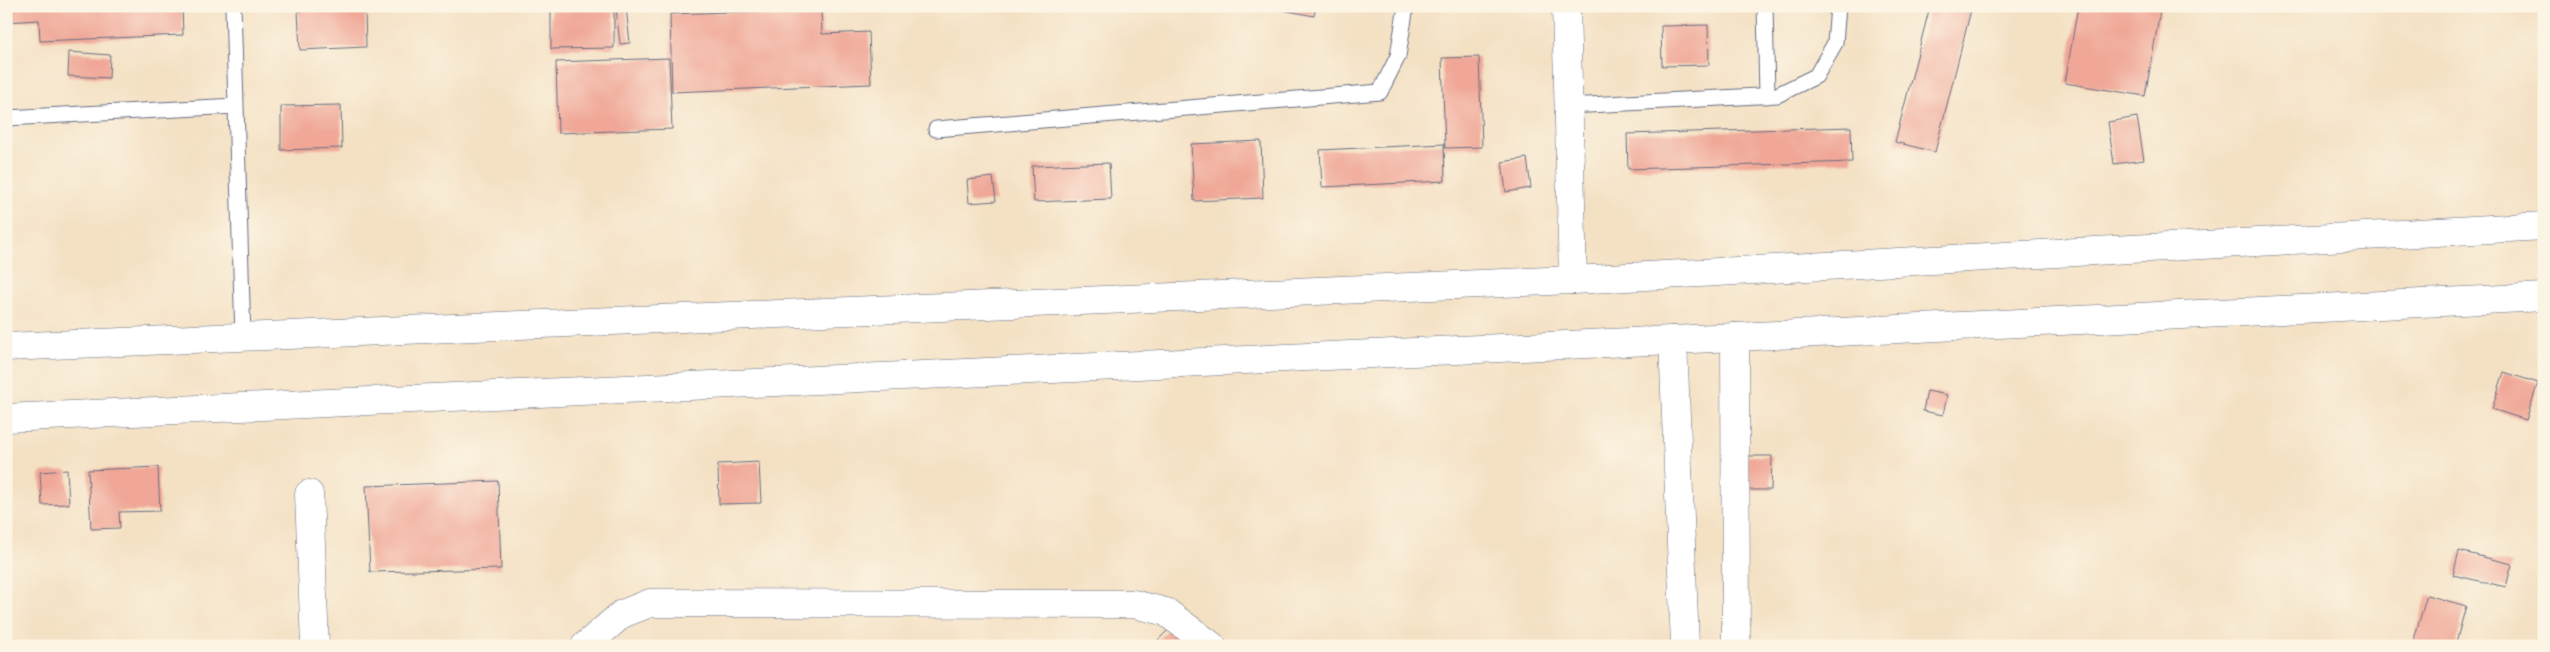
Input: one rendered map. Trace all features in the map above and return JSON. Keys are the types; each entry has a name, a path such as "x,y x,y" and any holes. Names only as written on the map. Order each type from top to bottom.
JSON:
{"street":[{"path":"1566,6 1573,280"},
{"path":"6,347 1573,280 2544,226"},
{"path":"6,418 2544,297"},
{"path":"1735,337 1736,646"},
{"path":"1673,340 1685,646"},
{"path":"308,494 315,646"},
{"path":"585,646 622,614 650,603 1134,604 1166,612 1212,646"}],"lane":[{"path":"233,6 243,337"},
{"path":"936,129 1380,92 1398,56 1406,6"},
{"path":"1766,6 1767,96"},
{"path":"1569,106 1777,95 1816,76 1836,43 1838,6"},
{"path":"6,118 236,106"}],"building":[{"path":"6,6 182,6 183,35 40,41 39,20 6,22"},
{"path":"1262,6 1316,6 1314,16"},
{"path":"1930,6 1972,6 1935,152 1895,142"},
{"path":"2078,6 2161,6 2145,96 2065,83"},
{"path":"626,7 630,43 620,44 616,8"},
{"path":"365,8 366,47 300,50 298,11"},
{"path":"614,8 614,48 551,49 551,9"},
{"path":"821,9 822,34 869,32 871,84 672,92 670,14"},
{"path":"1708,25 1709,65 1662,66 1661,26"},
{"path":"69,52 110,55 109,78 68,76"},
{"path":"1479,57 1482,147 1445,148 1442,58"},
{"path":"669,58 672,129 558,133 556,62"},
{"path":"341,105 342,148 281,150 281,106"},
{"path":"2137,117 2144,160 2114,164 2108,122"},
{"path":"1851,127 1852,162 1628,169 1627,134"},
{"path":"1261,141 1263,198 1194,201 1191,144"},
{"path":"1444,144 1445,181 1322,187 1320,150"},
{"path":"1527,158 1531,188 1506,192 1502,162"},
{"path":"1109,163 1111,199 1034,202 1032,166"},
{"path":"993,177 996,201 969,203 967,180"},
{"path":"2504,372 2538,383 2526,420 2492,409"},
{"path":"1927,391 1947,395 1943,415 1923,411"},
{"path":"1743,456 1772,456 1771,490 1742,490"},
{"path":"759,462 761,503 719,504 718,464"},
{"path":"158,467 160,511 119,512 120,528 91,529 88,470"},
{"path":"67,470 69,504 42,505 40,472"},
{"path":"498,481 501,569 370,572 366,486"},
{"path":"2459,551 2512,564 2506,587 2453,575"},
{"path":"2427,595 2466,606 2455,646 2412,646"},
{"path":"1171,627 1190,646 1152,646"}]}
